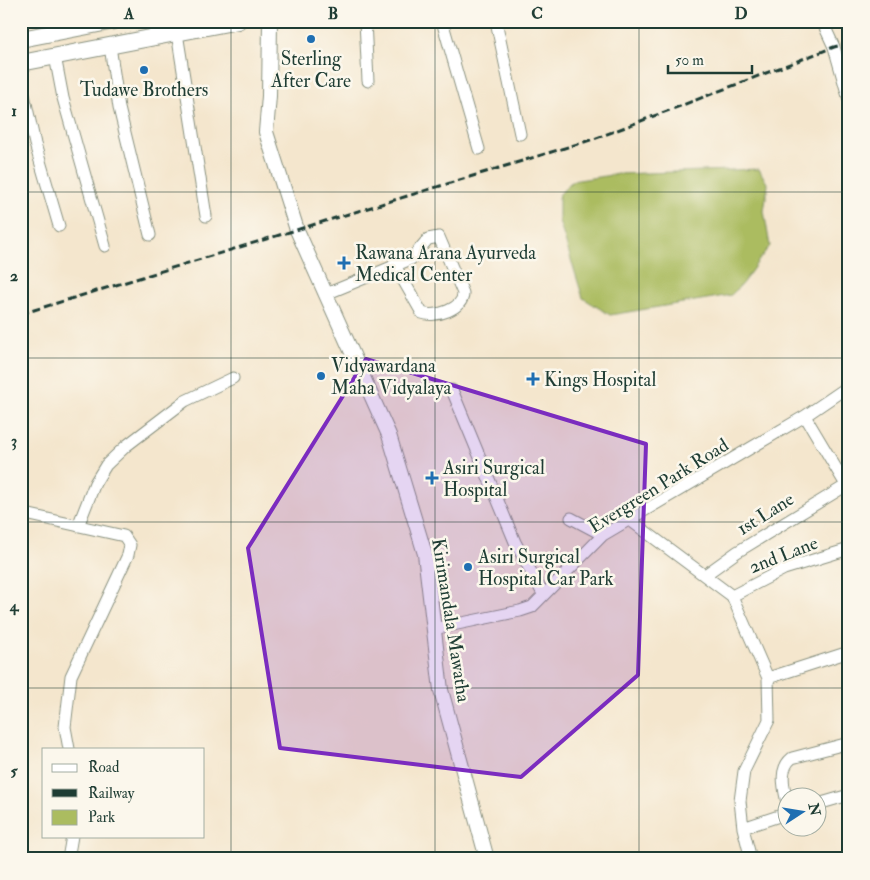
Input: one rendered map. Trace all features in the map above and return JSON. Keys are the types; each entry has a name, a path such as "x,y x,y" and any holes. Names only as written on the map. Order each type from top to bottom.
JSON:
{"highway":[{"path":"21,39 93,23 114,21"},
{"path":"21,63 238,21"}],"main road":[{"name":"Kirimandala Mawatha","path":"270,21 269,96 266,132 297,230 389,435 425,554 441,690 487,859"}],"street":[{"path":"365,21 368,82"},
{"path":"442,21 478,149"},
{"path":"496,21 520,134"},
{"path":"822,21 834,47 849,100"},
{"path":"177,33 206,216"},
{"path":"110,46 119,108 150,235"},
{"path":"55,56 63,98 105,246"},
{"path":"21,81 59,226"},
{"path":"326,294 394,264 411,258 428,239 439,237 462,293 463,300 459,305 431,315 422,313 394,264"},
{"path":"78,526 95,483 106,465 126,446 185,401 234,378"},
{"name":"Evergreen Park Road","path":"433,629 520,611 532,606 603,535 805,416 849,386"},
{"path":"452,390 515,542 543,594"},
{"path":"805,416 848,488"},
{"name":"1st Lane","path":"705,576 760,537 848,488"},
{"path":"22,514 124,536 130,545 128,555 71,676 65,727 69,748"},
{"path":"571,518 603,535"},
{"path":"630,520 732,596 768,678 769,720 744,771 740,801 743,828 751,859"},
{"name":"2nd Lane","path":"732,596 784,568 849,549"},
{"path":"768,678 849,652"},
{"path":"785,788 782,769 792,758 849,743"},
{"path":"828,801 849,795"},
{"path":"743,828 778,816"},
{"path":"68,859 72,838"}],"highlighted area":[{"path":"366,359 646,444 638,675 521,777 280,748 248,548"}],"green space":[{"path":"759,169 768,185 764,211 770,246 742,284 731,295 610,315 583,298 559,221 559,195 572,181 618,174"}],"railway":[{"path":"21,314 594,139 834,47 849,43"}],"place":[{"name":"Sterling After Care","path":"311,39"},
{"name":"Tudawe Brothers","path":"144,70"},
{"name":"Rawana Arana Ayurveda Medical Center","path":"344,263"},
{"name":"Vidyawardana Maha Vidyalaya","path":"321,376"},
{"name":"Kings Hospital","path":"533,379"},
{"name":"Asiri Surgical Hospital","path":"432,478"},
{"name":"Asiri Surgical Hospital Car Park","path":"468,567"}]}
